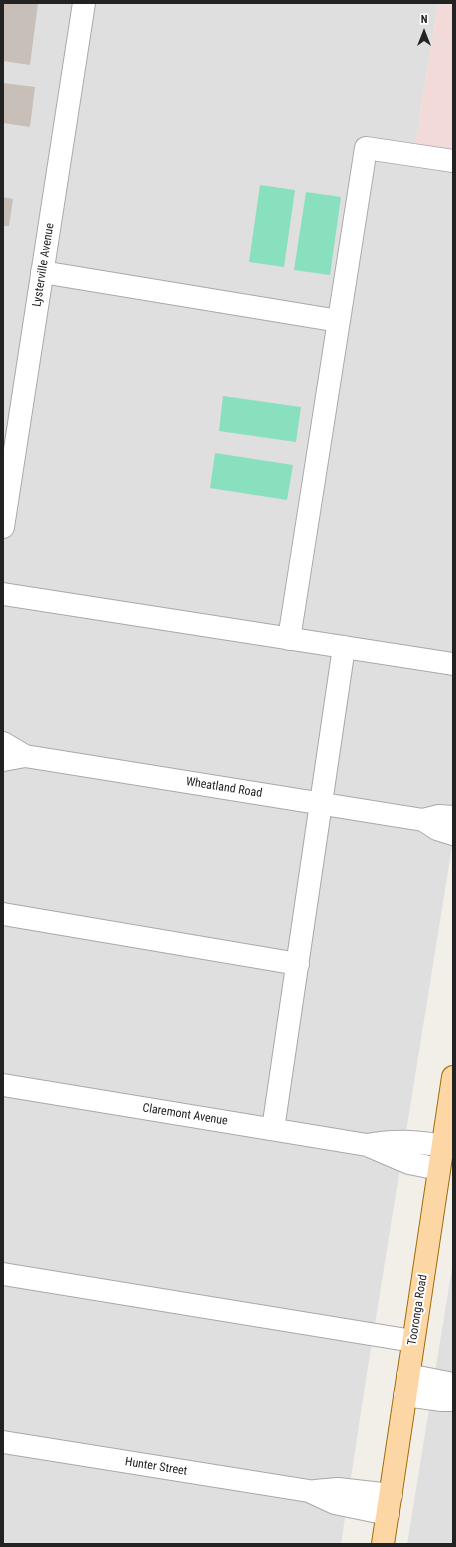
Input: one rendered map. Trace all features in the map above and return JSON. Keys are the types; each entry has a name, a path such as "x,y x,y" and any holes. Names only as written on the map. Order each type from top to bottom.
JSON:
{"main road":[{"name":"Tooronga Road","path":"383,1544 453,1077"}],"street":[{"name":"Lysterville Avenue","path":"3,527 84,3"},
{"path":"289,639 366,148 453,161"},
{"path":"42,272 339,321"},
{"path":"3,594 453,664"},
{"path":"273,1129 344,647"},
{"name":"Wheatland Road","path":"3,743 25,756"},
{"name":"Wheatland Road","path":"3,760 25,756 423,820 439,816 453,817"},
{"name":"Wheatland Road","path":"423,820 437,830 453,834"},
{"path":"3,914 298,964"},
{"name":"Claremont Avenue","path":"3,1085 367,1145 409,1163 439,1169"},
{"name":"Claremont Avenue","path":"367,1145 392,1141 412,1141 443,1146"},
{"path":"3,1274 413,1341"},
{"path":"407,1385 453,1384"},
{"path":"407,1385 442,1400 453,1400"},
{"name":"Hunter Street","path":"3,1442 310,1491 335,1503 389,1505"}],"shaded area":[{"path":"3,3 438,3 414,151 453,157 453,840 341,1544 3,1544"},
{"path":"438,3 453,3 453,157 414,151"},
{"path":"453,1262 453,1544 407,1544"}],"green space":[{"path":"260,185 295,190 284,267 249,262"},
{"path":"306,192 341,197 330,275 294,270"},
{"path":"223,396 301,407 296,442 219,431"},
{"path":"215,453 293,465 287,500 210,488"}],"building":[{"path":"3,3 38,3 30,65 3,61"},
{"path":"3,83 35,87 30,127 3,123"},
{"path":"3,197 13,199 9,226 3,226"}]}
